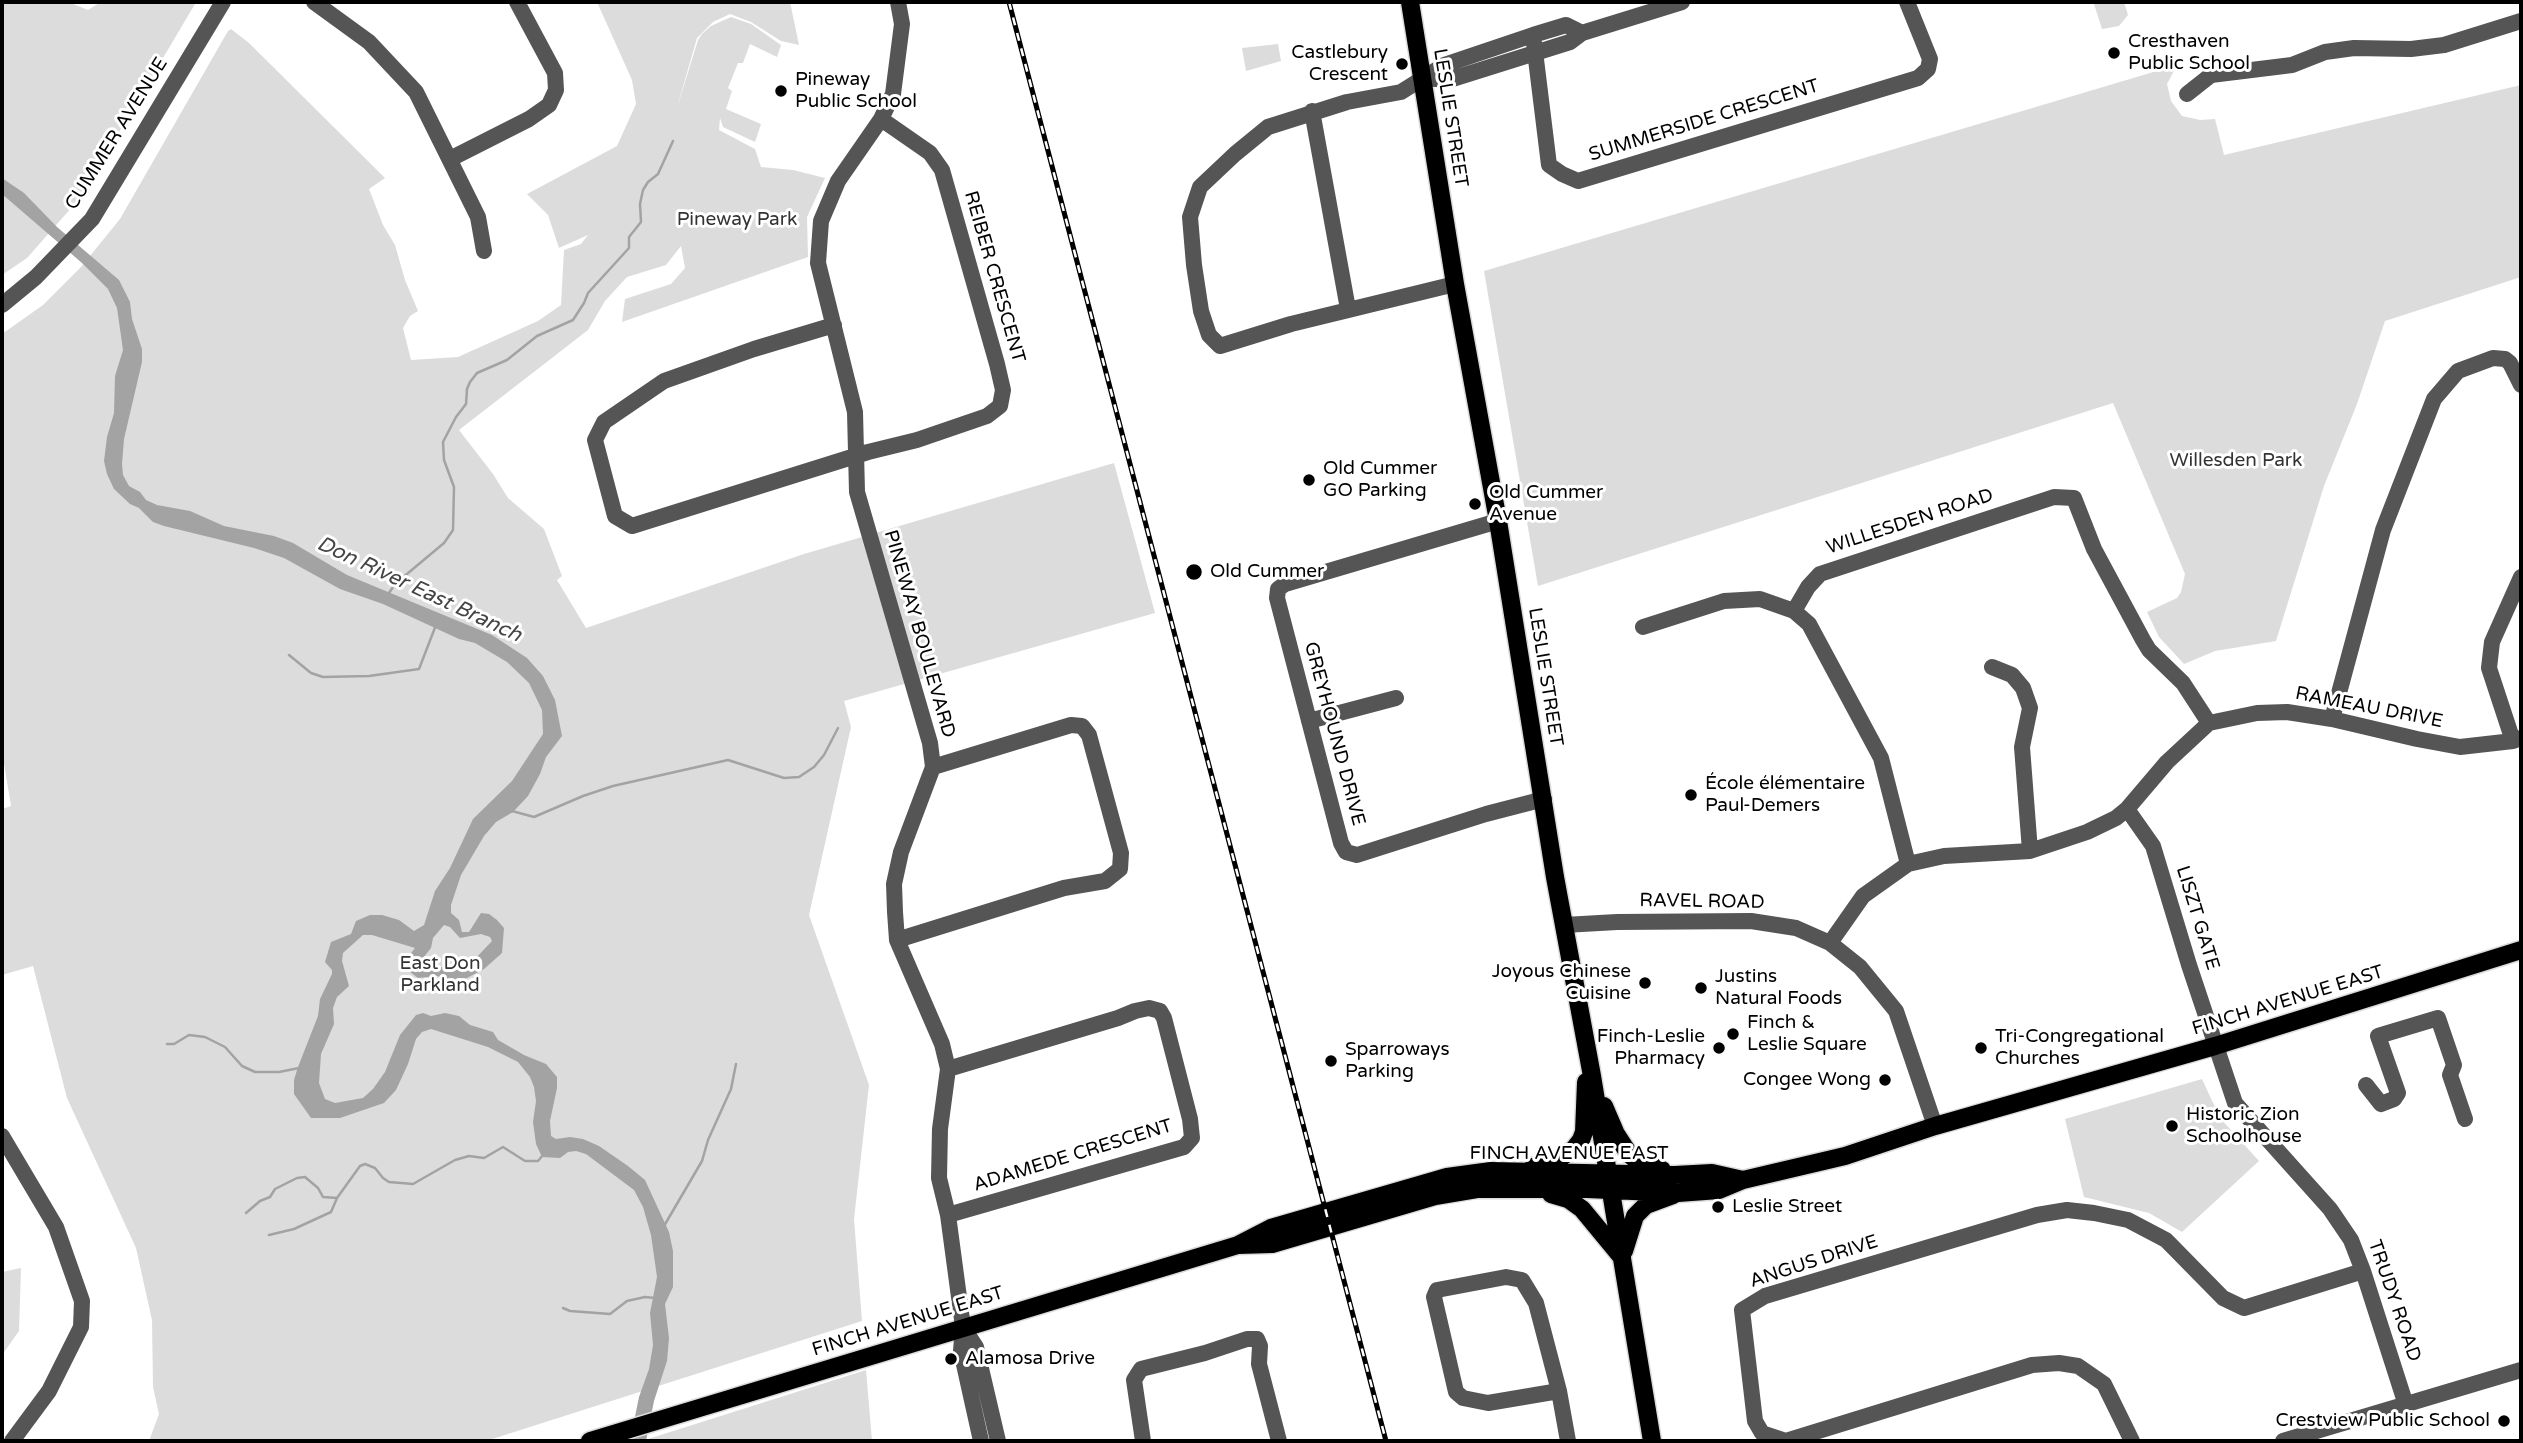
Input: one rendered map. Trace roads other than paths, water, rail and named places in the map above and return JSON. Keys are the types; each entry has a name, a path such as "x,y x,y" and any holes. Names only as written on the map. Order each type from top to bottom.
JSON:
{"main road":[{"name":"LESLIE STREET","path":"1410,2 1455,284 1498,521 1652,1441"},
{"name":"FINCH AVENUE EAST","path":"595,1440 963,1326 1238,1245 1271,1228 1447,1177 1511,1171 1719,1190 1743,1180 1845,1156 1935,1126 2215,1046 2521,950"},
{"path":"1511,1171 1560,1158 1574,1149 1581,1140 1584,1132 1588,1054"},
{"path":"1592,1076 1616,1134 1629,1154 1676,1184 1635,1216 1623,1258"},
{"name":"FINCH AVENUE EAST","path":"1238,1245 1272,1244 1435,1196 1477,1189 1610,1182"},
{"path":"1522,1188 1557,1195 1576,1204 1623,1258"}],"street":[{"name":"CUMMER AVENUE","path":"2,304 36,276 92,219 223,2"},
{"path":"314,2 369,42 415,92 478,218 484,251"},
{"path":"450,159 529,119 550,105 556,90 555,73 517,2"},
{"name":"PINEWAY BOULEVARD","path":"898,2 902,24 893,94 881,119 838,181 821,221 818,263 855,412 858,492 930,743 933,767 901,852 894,884 897,940 942,1044 947,1069 940,1129 939,1178 948,1215 963,1326"},
{"path":"1423,78 1448,80 1570,42 1582,33 1682,2"},
{"name":"SUMMERSIDE CRESCENT","path":"1533,35 1549,165 1578,181 1918,78 1928,69 1930,59 1907,2"},
{"path":"2187,94 2211,75 2292,65 2325,52 2354,48 2411,49 2444,45 2521,21"},
{"path":"1455,284 1348,309 1220,346 1209,335 1201,311 1189,217 1200,187 1234,154 1268,127 1312,111 1401,92 1454,61 1566,25 1582,33"},
{"path":"1312,111 1348,309"},
{"name":"REIBER CRESCENT","path":"834,325 754,349 664,381 604,422 595,440 615,516 632,526 917,440 987,416 1000,406 1003,390 942,170 930,153 881,119"},
{"path":"2332,719 2383,530 2434,399 2459,371 2493,358 2505,359 2510,363 2521,385"},
{"name":"WILLESDEN ROAD","path":"1794,611 1808,587 1821,574 2054,497 2074,498 2094,550 2143,640 2183,683 2208,723"},
{"name":"GREYHOUND DRIVE","path":"1498,521 1285,583 1278,589 1277,598 1341,843 1346,852 1357,855 1486,814 1544,799"},
{"path":"2517,739 2489,668 2492,642 2521,577"},
{"path":"1643,627 1724,601 1760,599 1794,611 1809,624 1881,758 1908,864"},
{"path":"1992,667 2012,675 2023,688 2030,708 2022,747 2031,851"},
{"path":"1309,721 1396,698"},
{"name":"RAMEAU DRIVE","path":"2208,723 2257,713 2277,712 2332,719 2460,747 2517,739"},
{"path":"1830,943 1863,896 1908,864 1944,856 2031,851 2087,832 2127,809 2167,762 2208,723"},
{"path":"897,940 1064,888 1105,881 1120,869 1121,853 1089,736 1082,726 1071,725 933,767"},
{"name":"LISZT GATE","path":"2127,809 2152,846 2215,1046"},
{"name":"RAVEL ROAD","path":"1564,925 1751,921 1796,928 1830,943 1860,967 1896,1011 1935,1126"},
{"name":"ADAMEDE CRESCENT","path":"947,1069 1135,1011 1160,1011 1190,1119 1192,1138 1184,1147 948,1215"},
{"path":"2366,1086 2381,1104 2394,1100 2398,1093 2378,1036 2438,1018 2454,1065 2450,1075 2465,1119"},
{"name":"TRUDY ROAD","path":"2215,1046 2235,1103 2330,1209 2351,1240 2406,1405"},
{"path":"2,1136 56,1227 82,1301 81,1327 49,1391 12,1441"},
{"name":"ANGUS DRIVE","path":"2132,1441 2104,1384 2078,1366 2059,1363 2032,1365 1786,1441 1762,1433 1755,1421 1742,1310 1765,1296 2037,1215 2067,1210 2128,1220 2166,1240 2223,1298 2244,1308 2363,1271"},
{"path":"1559,1391 1488,1403 1463,1398 1456,1392 1434,1297 1437,1290 1506,1277 1522,1280 1536,1303 1559,1391 1568,1441"},
{"path":"963,1326 961,1351 981,1441"},
{"path":"963,1326 976,1347 998,1441"},
{"path":"1143,1441 1134,1380 1142,1369 1247,1339 1256,1339 1261,1346 1259,1364 1279,1441"},
{"path":"2283,1441 2521,1370"}],"waterway":[{"name":"Don River East Branch","path":"389,593 395,584 444,543 453,530 454,487 444,460 443,442 466,404 470,382 477,373 507,360 537,336 573,320 588,293 629,248 629,237 641,222 640,204 643,190 658,174 673,141"},
{"path":"289,655 311,673 323,677 369,676 419,669 436,625"},
{"path":"512,811 534,817 613,786 728,760 784,778 799,777 814,767 824,755 838,728"},
{"path":"167,1044 174,1044 189,1035 205,1037 225,1047 242,1066 255,1072 279,1072 299,1068"},
{"path":"664,1226 702,1161 708,1140 731,1089 736,1064"},
{"path":"269,1235 294,1229 331,1212 337,1198 360,1166 365,1164 375,1168 389,1182 413,1184 455,1160 469,1156 484,1158 503,1147 525,1161 538,1161 543,1155"},
{"path":"246,1213 260,1201 270,1197 275,1189 297,1178 305,1177 318,1188 323,1197 337,1198"},
{"path":"563,1308 610,1314 627,1301 655,1298"}],"railway":[{"path":"1009,2 1386,1441"}],"place":[{"name":"Cresthaven Public School","path":"2114,53"},
{"name":"Castlebury Crescent","path":"1402,64"},
{"name":"Pineway Public School","path":"781,91"},
{"name":"Old Cummer GO Parking","path":"1309,480"},
{"name":"Old Cummer Avenue","path":"1475,504"},
{"name":"Old Cummer","path":"1194,572"},
{"name":"École élémentaire Paul-Demers","path":"1691,795"},
{"name":"Joyous Chinese Cuisine","path":"1645,983"},
{"name":"Justins Natural Foods","path":"1701,988"},
{"name":"Finch & Leslie Square","path":"1733,1034"},
{"name":"Finch-Leslie Pharmacy","path":"1719,1048"},
{"name":"Tri-Congregational Churches","path":"1981,1048"},
{"name":"Sparroways Parking","path":"1331,1061"},
{"name":"Congee Wong","path":"1885,1080"},
{"name":"Historic Zion Schoolhouse","path":"2172,1126"},
{"name":"Leslie Street","path":"1718,1207"},
{"name":"Alamosa Drive","path":"951,1359"},
{"name":"Crestview Public School","path":"2504,1421"}],"park label":[{"name":"Pineway Park","path":"737,220"},
{"name":"Willesden Park","path":"2236,461"},
{"name":"East Don Parkland","path":"440,975"}]}
